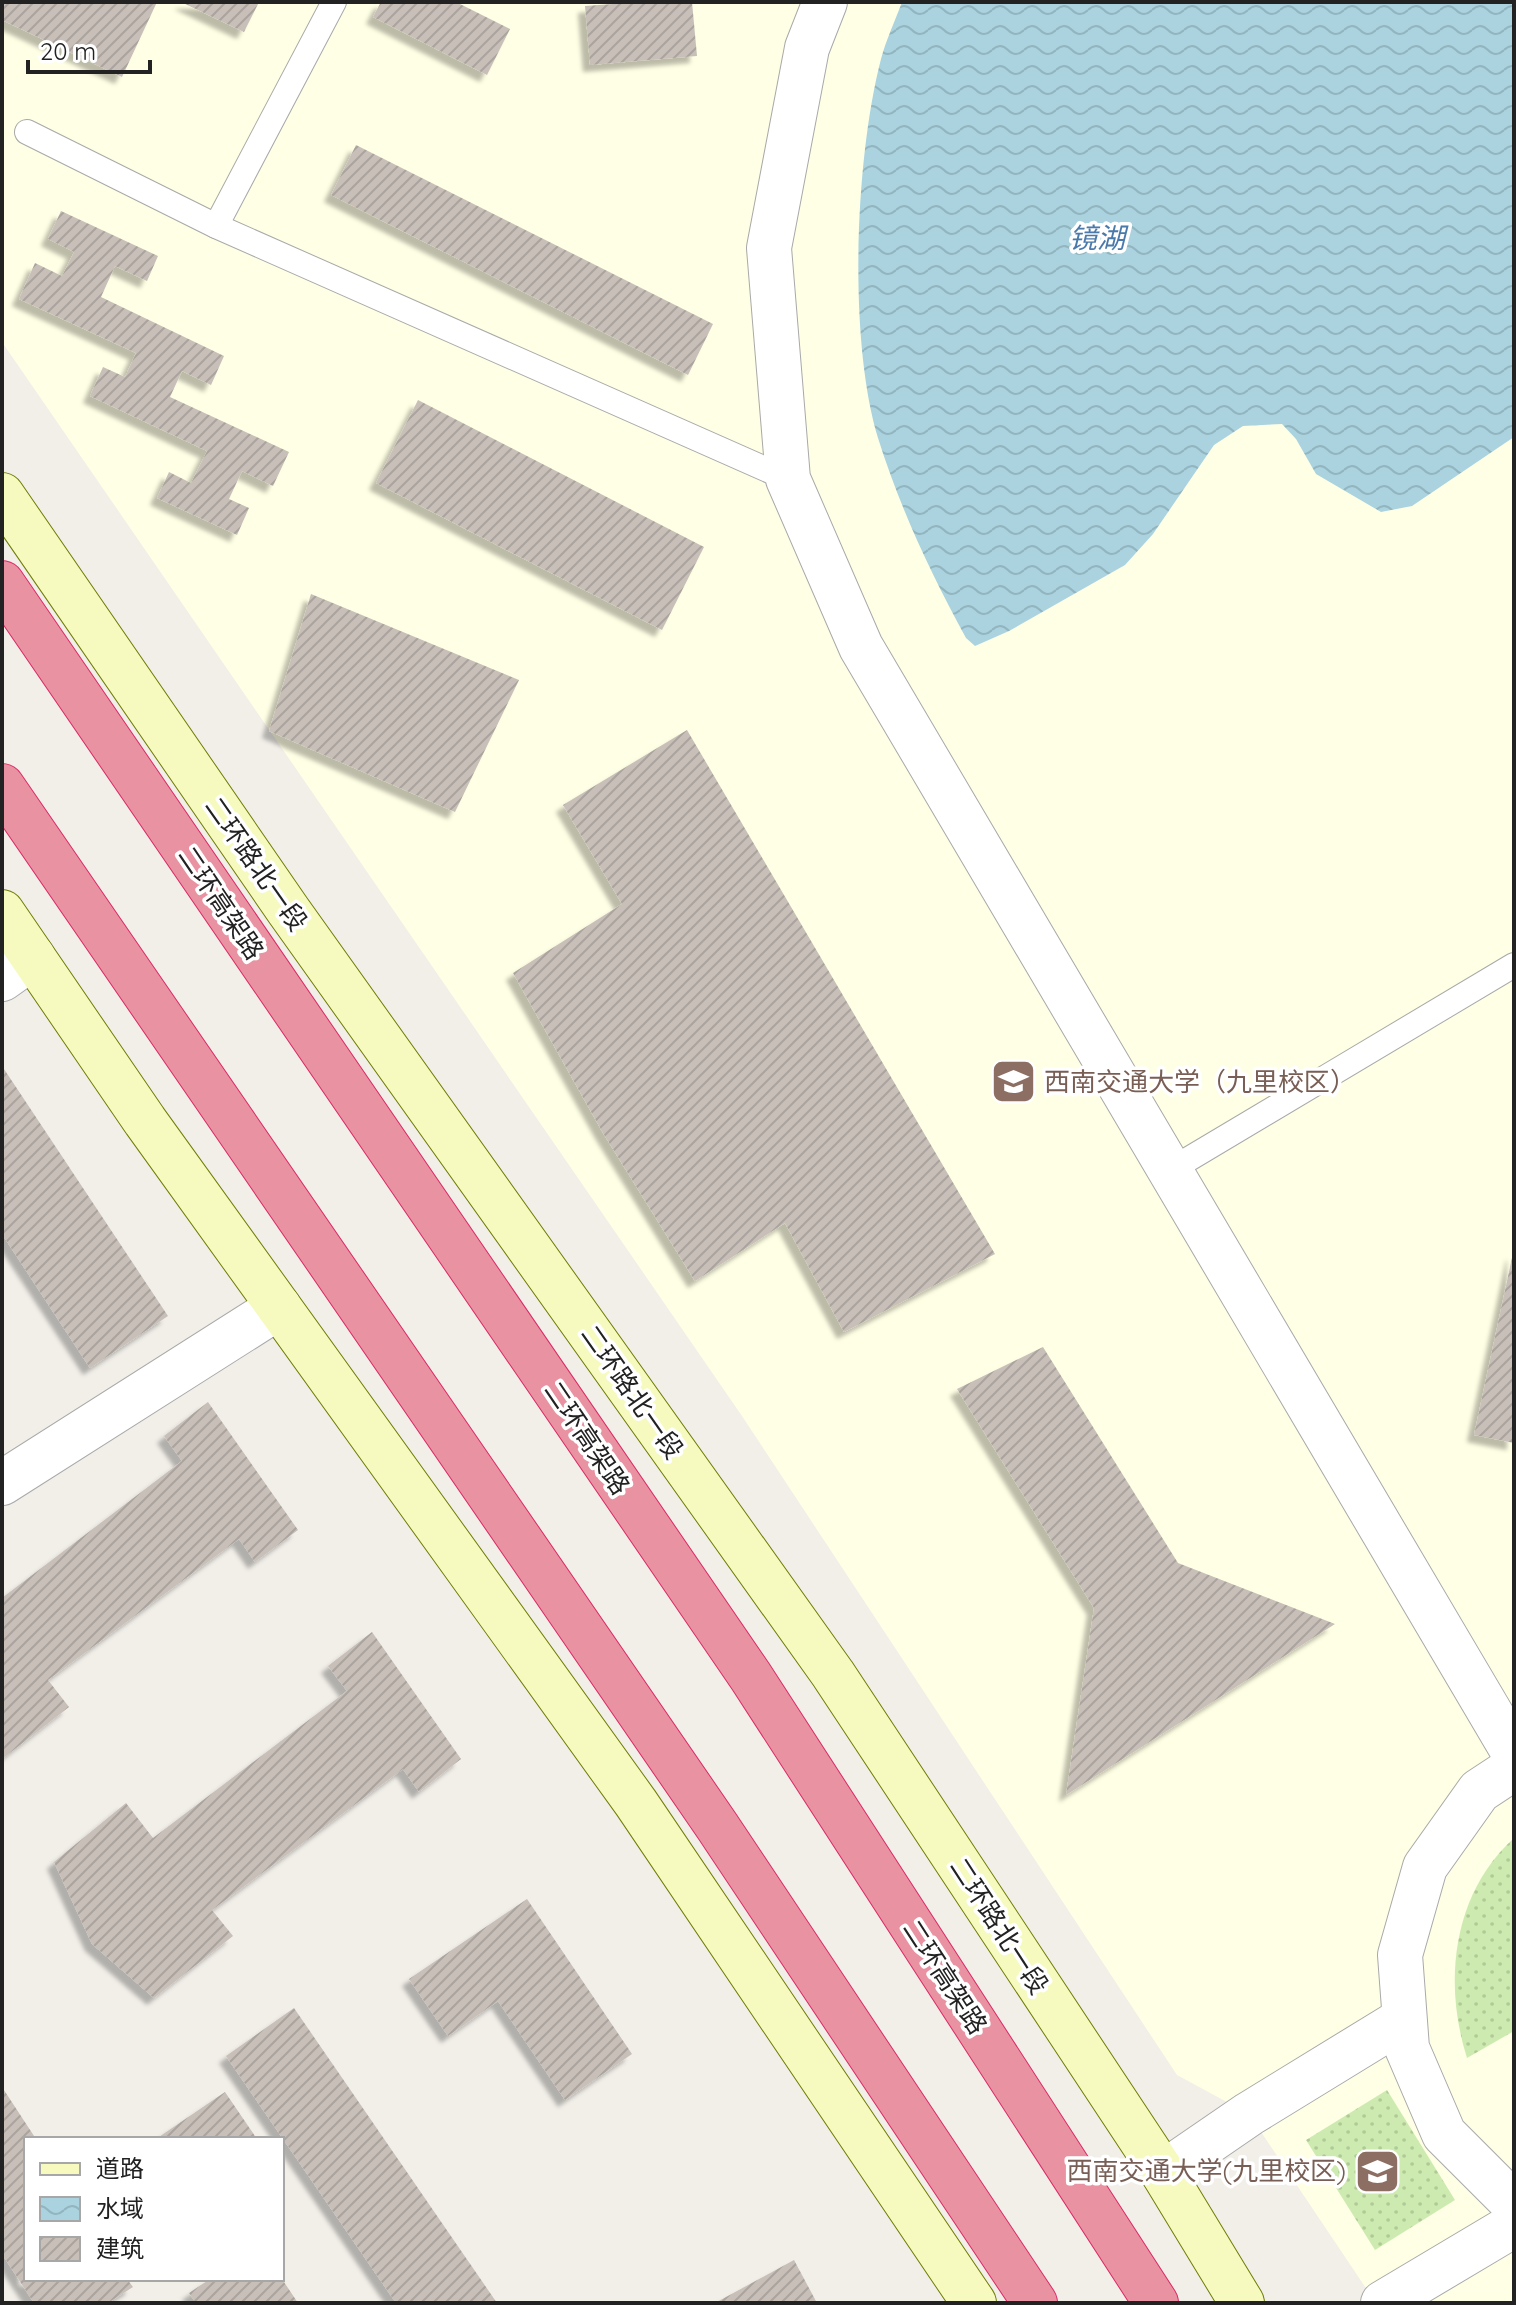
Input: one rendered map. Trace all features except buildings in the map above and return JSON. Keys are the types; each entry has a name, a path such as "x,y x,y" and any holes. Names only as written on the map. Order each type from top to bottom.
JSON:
{"highway":[{"name":"二环高架路","path":"2,583 751,1677 1156,2303"},
{"path":"2,786 717,1826 1035,2303"}],"main road":[{"name":"二环路北一段","path":"2,495 288,910 833,1674 1163,2173 1242,2303"},
{"path":"2,912 18,968 279,1307 636,1803 974,2303"}],"street":[{"path":"825,2 807,48 769,248 788,479 861,647 1172,1169 1514,1753"},
{"path":"2,1483 279,1307"},
{"path":"1514,1768 1479,1791 1425,1867 1400,1955 1407,2048 1444,2134 1514,2204"},
{"path":"1163,2173 1249,2114 1404,2019"},
{"path":"1383,2303 1514,2225"}],"lane":[{"path":"216,226 334,2"},
{"path":"27,132 216,226 788,479"},
{"path":"1172,1169 1514,965"}],"shaded area":[{"name":"西南交通大学（九里校区）","path":"2,2 1514,2 1514,2303 1376,2303 1249,2114 1177,2075 742,1416 2,342"}],"green space":[{"path":"1514,1838 1514,2031 1467,2058 1456,2000 1458,1941 1477,1885 1493,1860"},
{"path":"1387,2090 1455,2200 1375,2250 1306,2140"}],"water":[{"name":"镜湖","path":"902,2 1514,2 1514,437 1412,506 1381,512 1316,474 1296,439 1282,424 1243,426 1214,445 1153,534 1125,565 1009,631 975,646 966,638 941,590 896,490 878,438 868,397 862,351 858,249 865,146 881,59"}],"place":[{"name":"西南交通大学（九里校区）","path":"1013,1082"},
{"name":"西南交通大学(九里校区)","path":"1377,2171"}]}
